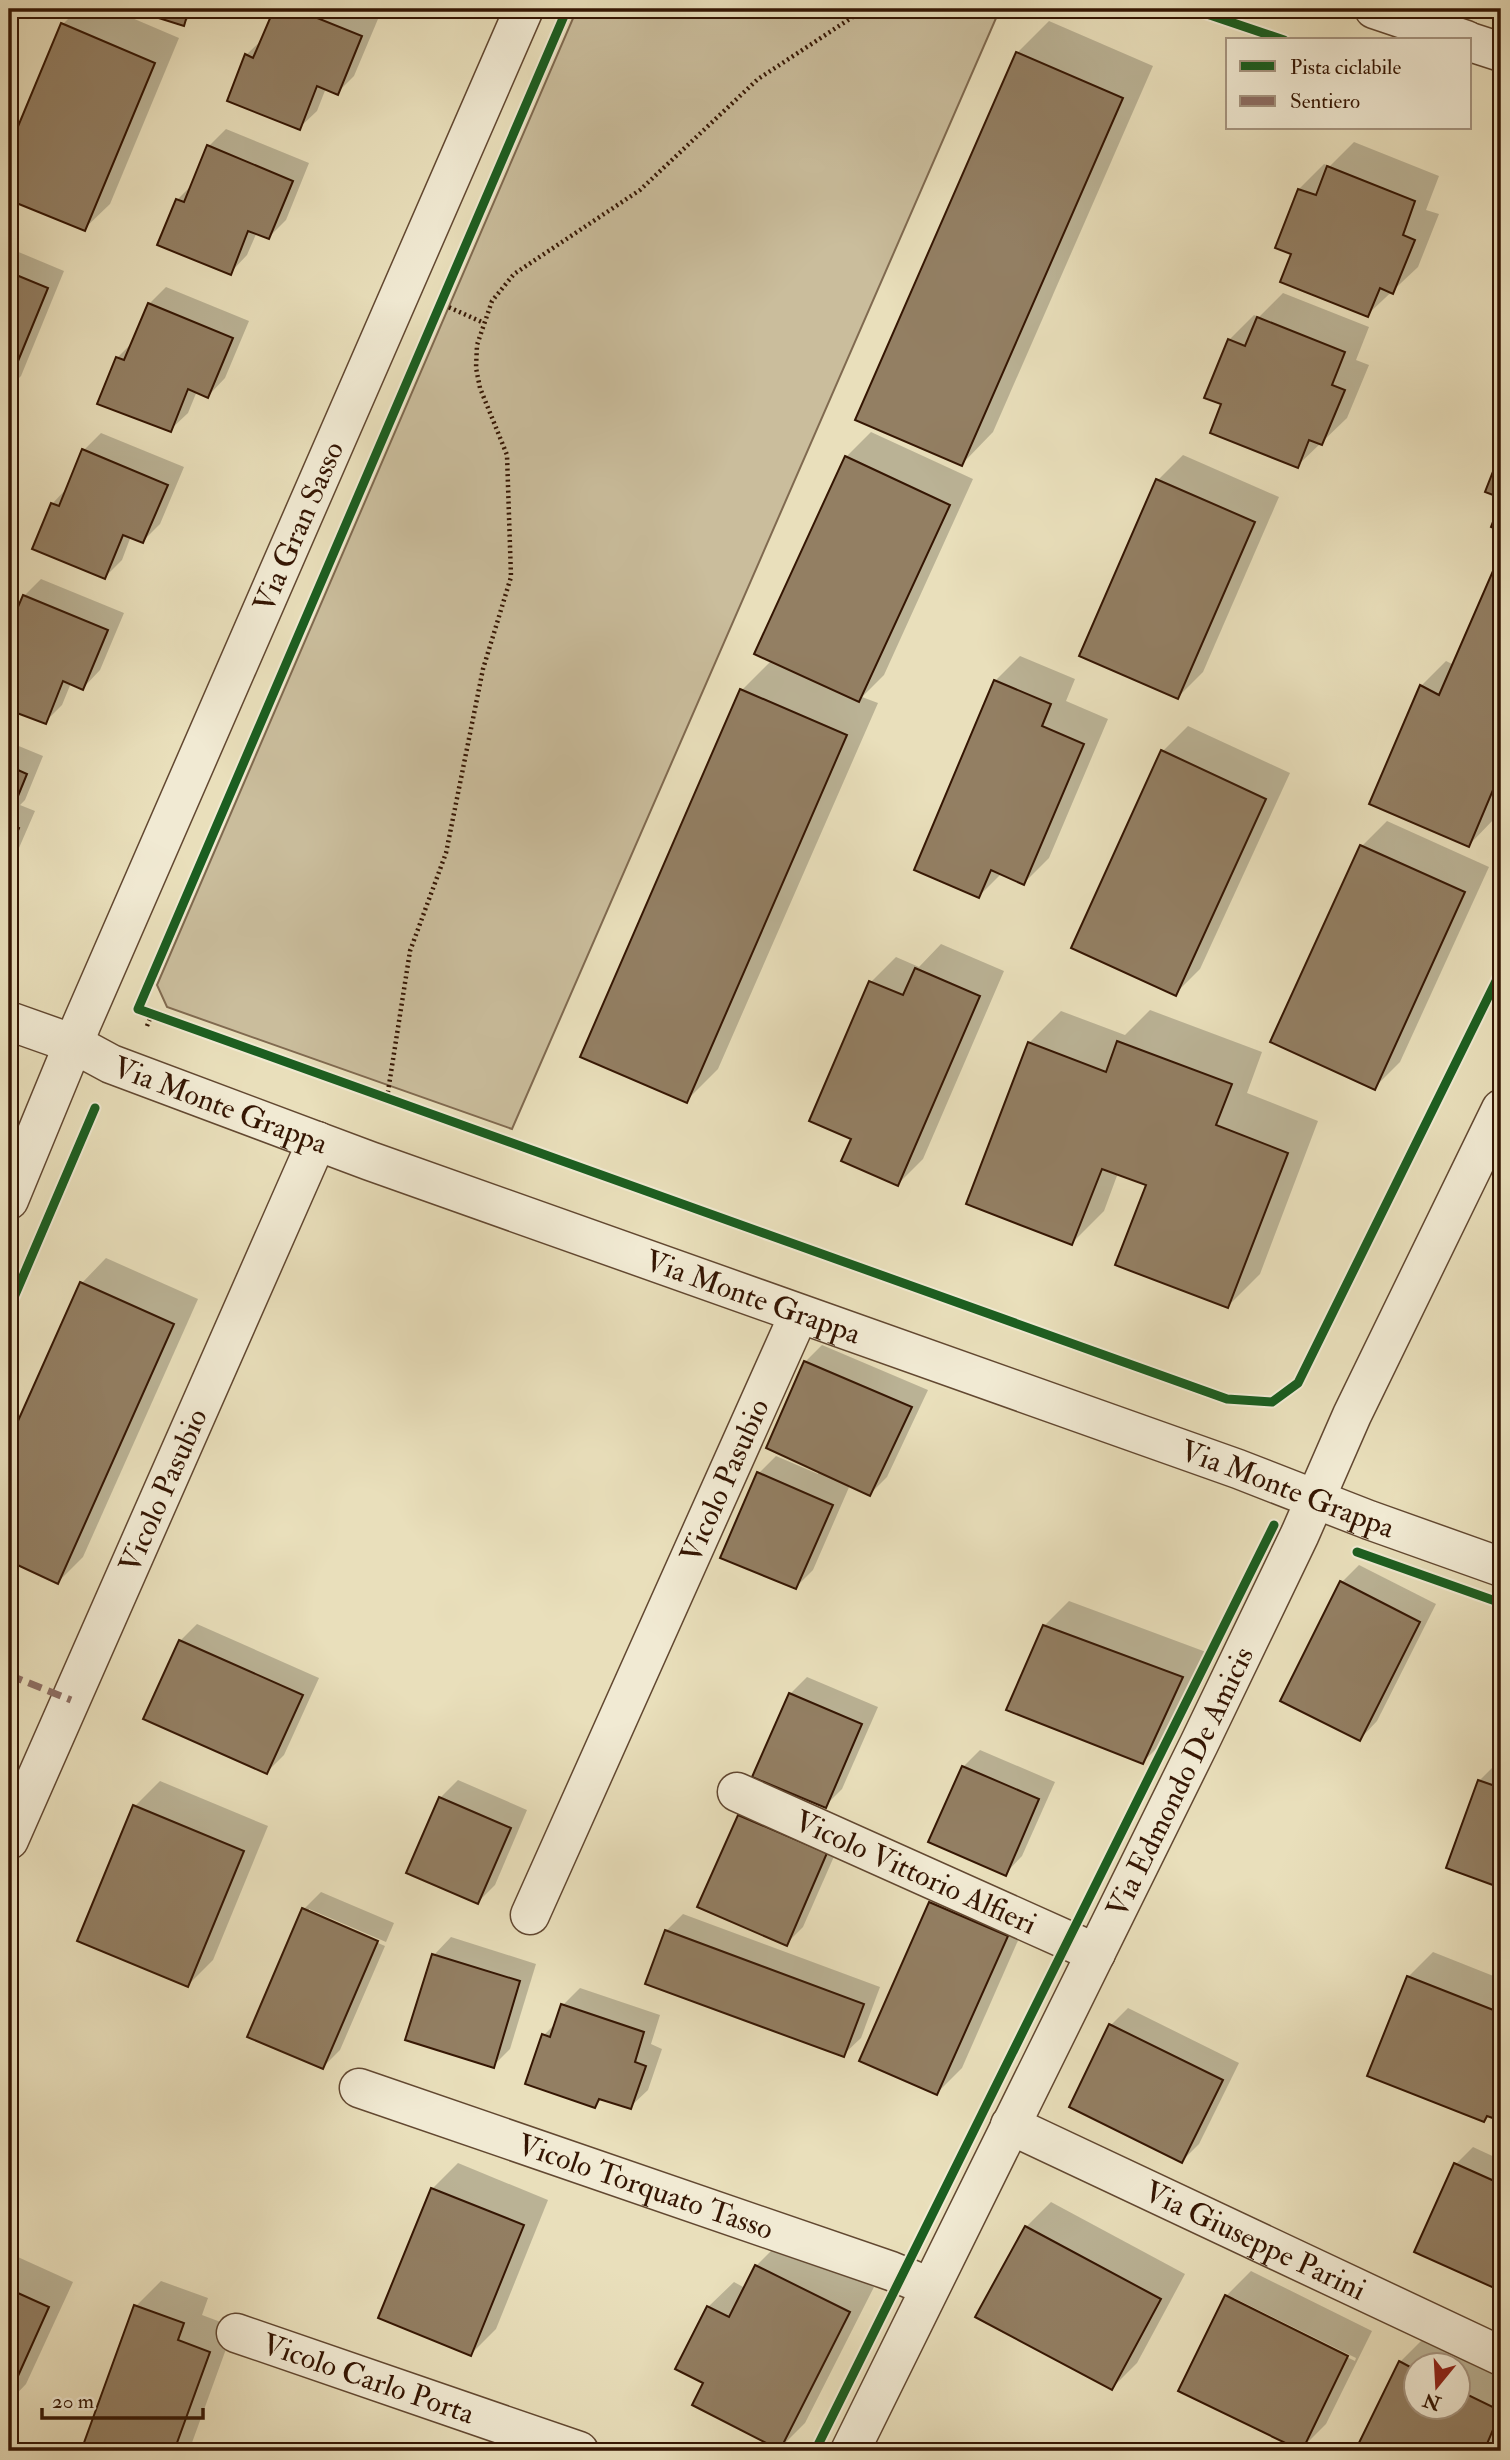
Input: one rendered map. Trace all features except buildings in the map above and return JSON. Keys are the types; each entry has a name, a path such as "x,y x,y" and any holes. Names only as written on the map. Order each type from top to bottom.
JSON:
{"street":[{"name":"Via Gran Sasso","path":"9,1200 74,1044 524,9"},
{"path":"1374,9 1459,38"},
{"path":"1472,42 1501,52"},
{"name":"Via Monte Grappa","path":"9,1021 74,1044 111,1064 317,1141 1238,1469 1501,1567"},
{"name":"Via Edmondo De Amicis","path":"850,2451 1199,1744 1352,1415 1501,1110"},
{"name":"Vicolo Pasubio","path":"9,1840 317,1141"},
{"name":"Vicolo Pasubio","path":"530,1915 799,1314"},
{"name":"Vicolo Vittorio Alfieri","path":"737,1792 1096,1953"},
{"name":"Vicolo Torquato Tasso","path":"359,2088 930,2287"},
{"name":"Via Giuseppe Parini","path":"1010,2125 1501,2356"},
{"name":"Vicolo Carlo Porta","path":"236,2333 579,2451"}],"path":[{"path":"387,1098 411,951 446,853 483,669 511,578 507,455 480,388 476,368 477,345 492,301 514,274 640,190 758,79 865,9"},
{"path":"435,316 446,290"},
{"path":"441,303 484,323"},
{"path":"145,1012 165,1018"},
{"path":"374,1094 400,1103"}],"shaded area":[{"path":"577,9 1000,9 512,1129 167,1007 157,985"}],"marked path":[{"path":"9,1675 71,1700"}],"cycle path":[{"path":"567,9 138,1009 1227,1399 1272,1402 1298,1383 1501,971"},
{"path":"1192,9 1278,38"},
{"path":"9,1309 95,1108"},
{"path":"815,2451 1274,1525"},
{"path":"1357,1552 1501,1603"}]}
